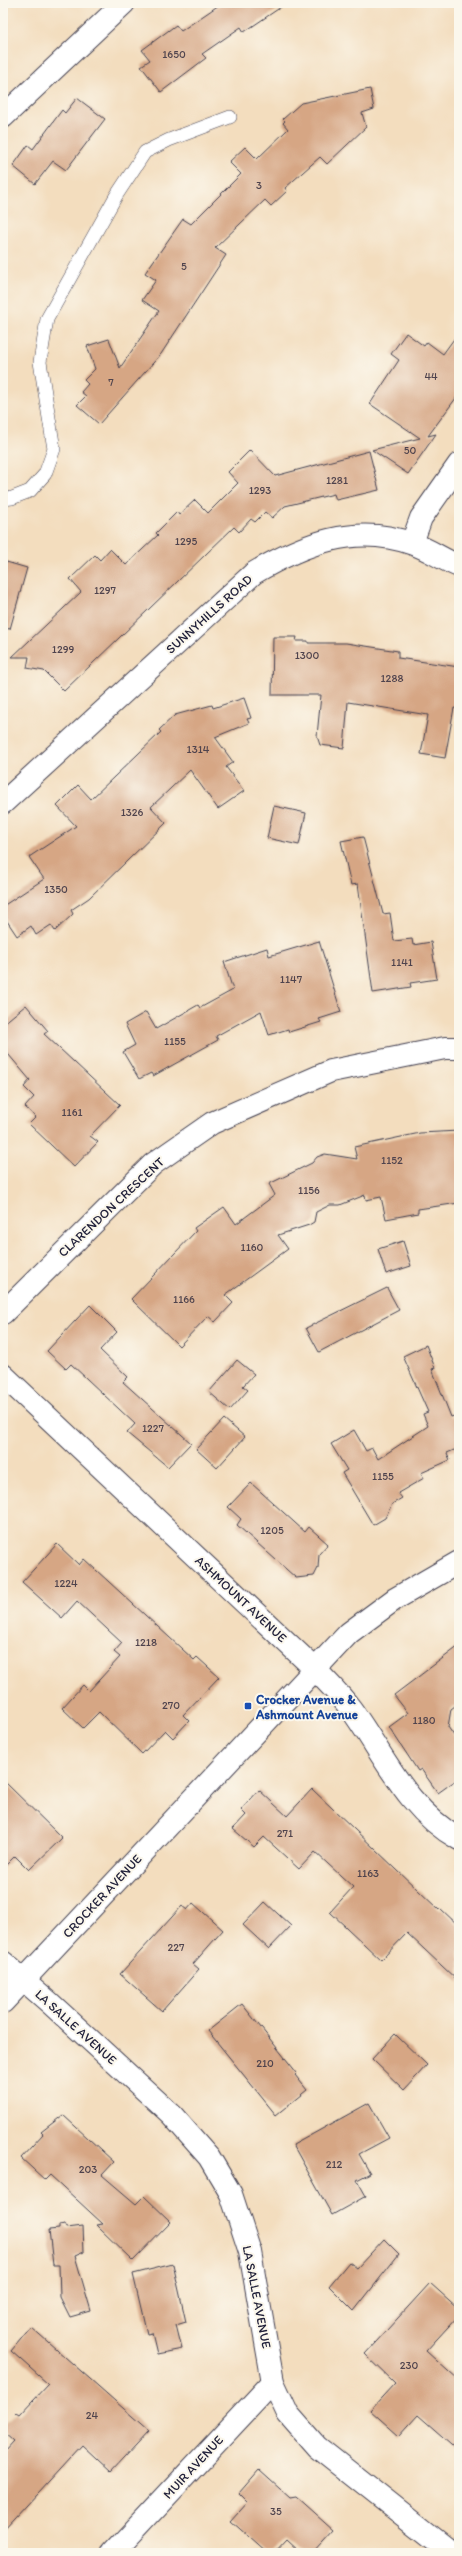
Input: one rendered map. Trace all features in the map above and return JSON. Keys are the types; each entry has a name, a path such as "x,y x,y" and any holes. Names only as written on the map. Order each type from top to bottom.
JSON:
{"street":[{"path":"3,117 124,3"},
{"path":"412,544 422,518 459,464"},
{"name":"SUNNYHILLS ROAD","path":"3,803 254,573 290,552 320,541 352,534 412,544 459,566"},
{"name":"CLARENDON CRESCENT","path":"3,1313 153,1164 212,1123 331,1071 445,1048 459,1048"},
{"name":"ASHMOUNT AVENUE","path":"3,1375 314,1668 350,1708 399,1785 417,1807 445,1831 459,1839"},
{"name":"CROCKER AVENUE","path":"3,2002 314,1668 349,1633 395,1599 459,1562"},
{"name":"LA SALLE AVENUE","path":"3,1962 172,2115 209,2157 231,2194 250,2252 273,2382 288,2414 317,2447 451,2553"},
{"name":"MUIR AVENUE","path":"113,2553 273,2382"}],"lane":[{"path":"3,499 12,498 30,491 45,474 54,449 40,362 47,319 116,196 145,152 169,140 230,118"}],"building":[{"path":"222,3 287,3 244,32 241,27 202,54 206,58 161,92 141,66 150,60 142,50 176,25 181,31"},
{"path":"370,89 374,109 362,113 366,127 327,164 320,157 285,188 287,191 271,206 265,200 215,248 226,255 161,354 99,424 77,405 86,396 81,392 88,384 84,380 95,369 87,346 109,339 120,368 159,311 142,300 156,280 145,273 183,219 191,224 241,174 229,162 245,147 257,159 288,129 283,123 285,121 283,119 301,103"},
{"path":"77,98 105,119 66,170 53,161 35,184 13,166 28,145 33,149 62,110 65,113"},
{"path":"459,332 459,394 428,436 436,434 408,474 372,450 420,438 370,404 399,360 391,354 406,333 424,346 427,342 443,354"},
{"path":"250,450 275,476 369,451 379,490 336,500 334,494 285,506 272,518 265,512 255,522 251,519 239,532 234,527 64,691 44,671 27,668 29,657 12,657 81,592 70,579 95,555 100,560 110,549 126,565 158,535 156,533 177,512 179,515 195,500 208,513 238,483 228,472"},
{"path":"3,561 27,568 10,629 3,628"},
{"path":"273,637 297,637 296,641 308,641 308,643 346,643 398,651 398,658 459,667 459,709 454,708 445,758 421,754 428,715 348,702 344,748 320,745 317,736 321,695 272,695"},
{"path":"244,698 251,718 247,719 249,723 215,737 233,762 226,767 244,791 218,809 190,770 151,807 166,823 89,898 71,910 73,914 55,931 51,925 36,935 31,926 17,936 3,915 3,906 44,879 29,857 76,826 57,806 78,785 91,799 161,732 159,730 175,715 212,705 213,708"},
{"path":"274,806 306,813 299,845 267,838"},
{"path":"363,837 383,914 390,913 394,941 412,939 413,945 431,942 437,979 410,983 411,987 373,993 358,884 351,885 341,841"},
{"path":"319,941 341,1012 319,1019 321,1022 289,1032 288,1029 269,1035 261,1011 216,1036 218,1040 153,1076 151,1073 139,1079 123,1052 135,1045 125,1024 146,1012 156,1029 198,1005 200,1008 233,990 224,962 267,948 269,956"},
{"path":"26,1005 48,1031 44,1034 120,1105 90,1136 98,1142 74,1167 29,1124 36,1117 25,1107 34,1097 24,1087 30,1080 3,1048 3,1024"},
{"path":"459,1131 459,1203 418,1209 418,1213 386,1219 381,1197 366,1200 365,1195 340,1205 330,1205 316,1212 314,1222 278,1235 288,1249 225,1295 233,1303 215,1322 208,1316 179,1346 131,1299 196,1231 194,1228 224,1207 236,1224 275,1195 269,1184 312,1163 317,1157 325,1154 357,1159 354,1147 420,1133"},
{"path":"403,1241 411,1266 386,1274 378,1249"},
{"path":"387,1288 399,1310 319,1352 306,1328"},
{"path":"90,1305 117,1332 100,1350 128,1377 123,1382 191,1443 168,1467 127,1433 135,1424 71,1364 66,1369 47,1351"},
{"path":"426,1345 435,1368 432,1369 451,1417 459,1414 459,1448 447,1453 450,1460 421,1473 424,1478 398,1493 402,1498 392,1504 385,1518 373,1525 342,1473 347,1470 331,1444 354,1430 366,1451 372,1448 378,1459 428,1426 423,1414 428,1412 403,1356"},
{"path":"237,1360 254,1374 243,1386 248,1390 230,1410 209,1392"},
{"path":"224,1419 245,1437 217,1468 196,1449"},
{"path":"251,1483 305,1532 309,1527 328,1544 319,1554 318,1568 314,1576 296,1578 237,1525 241,1519 228,1507"},
{"path":"57,1544 79,1565 84,1559 194,1660 197,1657 219,1677 183,1715 189,1721 173,1738 165,1730 142,1754 99,1712 83,1728 62,1708 83,1685 89,1691 120,1657 114,1652 122,1643 77,1601 62,1618 22,1582"},
{"path":"459,1646 459,1703 451,1709 448,1727 459,1743 459,1778 438,1793 421,1769 418,1771 389,1727 408,1713 394,1695"},
{"path":"3,1780 62,1838 29,1870 15,1856 3,1868"},
{"path":"312,1789 439,1910 440,1908 459,1926 459,1982 407,1933 381,1960 330,1912 353,1887 315,1852 299,1869 264,1837 254,1847 233,1829 246,1815 241,1810 259,1790 287,1816"},
{"path":"265,1902 291,1926 269,1949 243,1925"},
{"path":"193,1903 223,1930 193,1964 199,1969 162,2011 120,1974 182,1906 187,1910"},
{"path":"242,2004 297,2073 295,2075 307,2090 276,2115 208,2031"},
{"path":"395,2034 427,2065 404,2090 372,2059"},
{"path":"369,2103 389,2138 359,2154 370,2173 357,2180 366,2196 332,2215 293,2145"},
{"path":"63,2115 114,2162 102,2175 136,2204 144,2196 171,2222 133,2261 96,2225 103,2224 50,2175 45,2180 21,2158 43,2134 41,2132"},
{"path":"65,2224 67,2228 83,2226 84,2252 75,2256 91,2311 70,2317 60,2297 59,2265 53,2265 49,2230 59,2229 59,2225"},
{"path":"384,2239 399,2254 354,2311 329,2286 349,2262 357,2268"},
{"path":"173,2264 186,2322 176,2325 182,2349 157,2354 152,2333 147,2334 133,2274"},
{"path":"430,2283 459,2309 459,2315 426,2351 459,2381 459,2451 418,2415 399,2436 370,2410 395,2383 365,2354"},
{"path":"31,2327 149,2431 111,2472 82,2445 3,2531 3,2452 13,2441 3,2432 3,2426 16,2413 19,2415 48,2384 11,2351"},
{"path":"259,2470 290,2498 296,2497 334,2531 314,2553 300,2553 286,2540 274,2553 267,2553 231,2521 248,2502 239,2493"}],"place":[{"name":"Crocker Avenue & Ashmount Avenue","path":"248,1706"}]}
